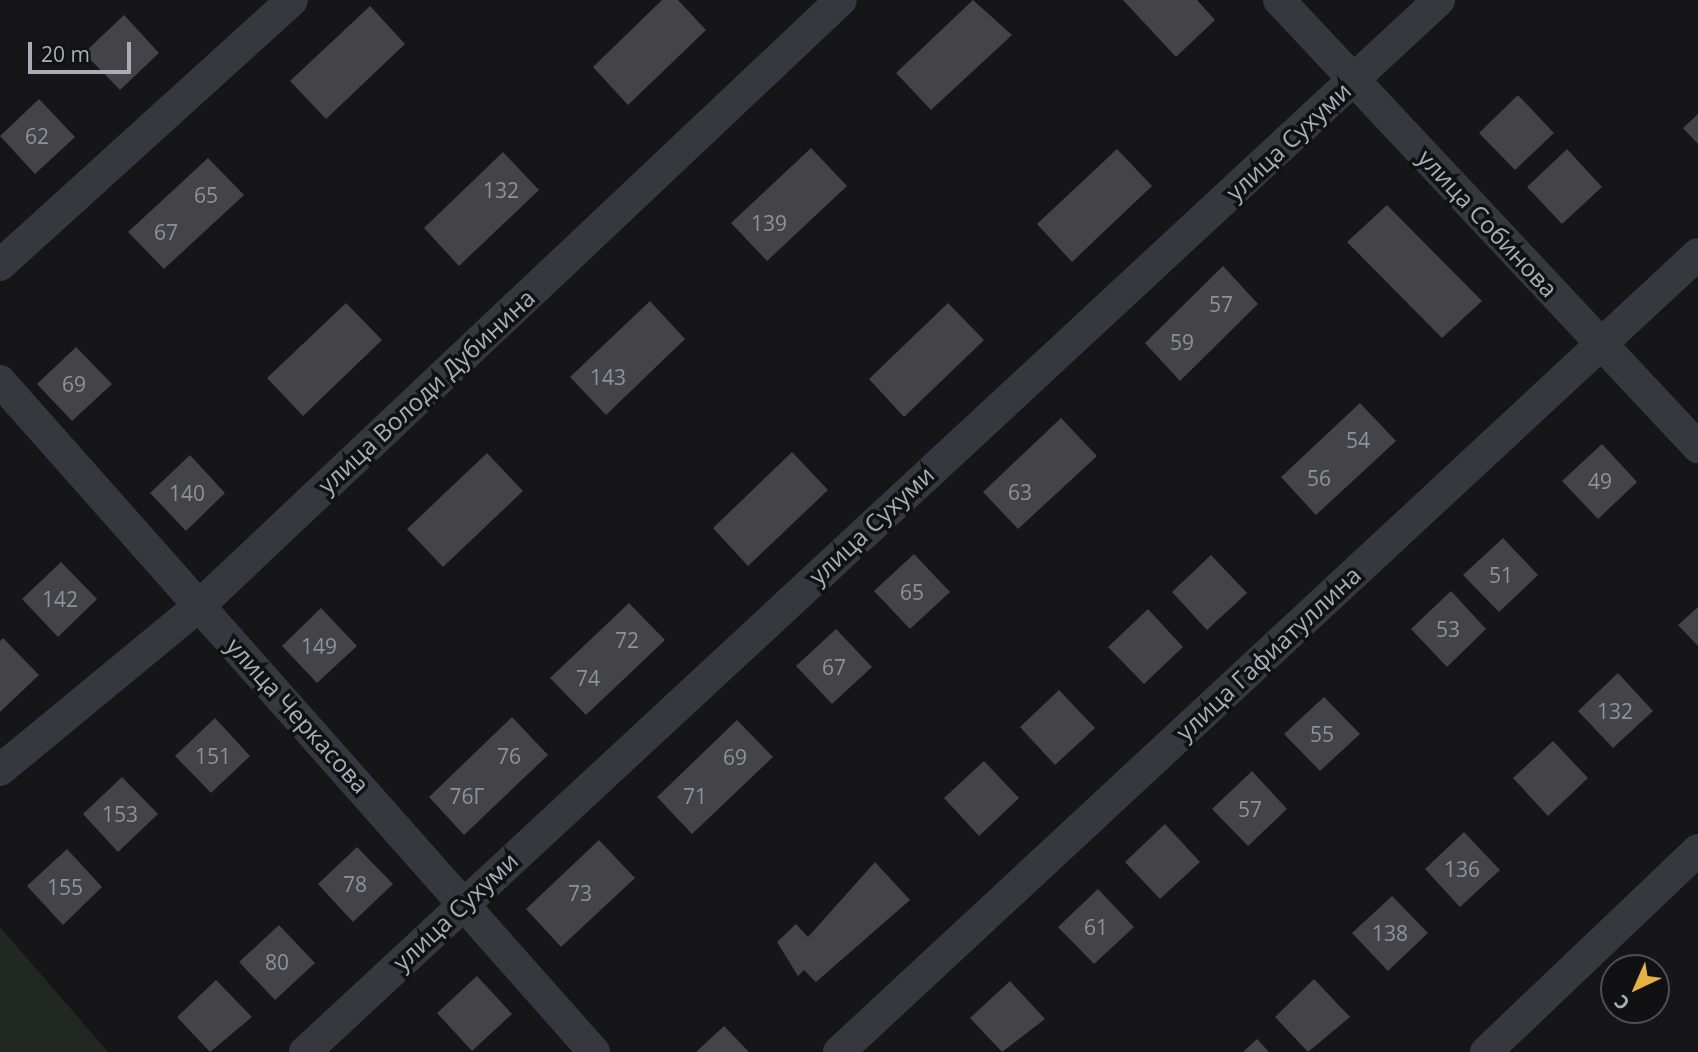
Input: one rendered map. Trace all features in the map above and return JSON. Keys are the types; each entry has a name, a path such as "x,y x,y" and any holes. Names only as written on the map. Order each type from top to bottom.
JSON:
{"street":[{"path":"0,265 292,0"},
{"name":"улица Володи Дубинина","path":"0,770 200,605 841,0"},
{"name":"улица Собинова","path":"1279,0 1698,447"},
{"name":"улица Сухуми","path":"305,1052 1439,0"},
{"name":"улица Гафиатуллина","path":"839,1052 1698,254"},
{"name":"улица Черкасова","path":"0,381 594,1052"},
{"path":"1486,1052 1698,850"}],"shaded area":[{"path":"0,927 108,1052 0,1052"}],"building":[{"path":"662,0 678,0 706,30 628,105 593,67"},
{"path":"973,0 1012,35 931,110 896,73"},
{"path":"1123,0 1197,0 1215,20 1176,57"},
{"path":"370,6 405,44 326,119 290,81"},
{"path":"124,15 159,53 120,90 84,53"},
{"path":"1518,95 1554,133 1515,170 1479,133"},
{"path":"39,99 75,137 35,174 0,136"},
{"path":"1698,114 1698,144 1683,128"},
{"path":"811,148 847,186 767,261 731,223"},
{"path":"1117,149 1152,186 1072,262 1037,224"},
{"path":"1567,149 1602,187 1562,224 1527,187"},
{"path":"503,152 539,190 459,266 424,228"},
{"path":"208,158 244,195 164,269 128,232"},
{"path":"1387,205 1482,301 1442,338 1347,242"},
{"path":"1223,266 1258,304 1180,381 1145,343"},
{"path":"650,301 685,339 606,415 570,377"},
{"path":"346,303 382,340 303,416 267,378"},
{"path":"948,303 984,340 904,417 869,379"},
{"path":"76,347 112,384 72,421 37,384"},
{"path":"1360,403 1396,441 1316,515 1281,477"},
{"path":"1061,418 1097,456 1018,529 983,492"},
{"path":"1602,444 1637,482 1598,519 1562,481"},
{"path":"792,452 828,490 748,566 713,528"},
{"path":"487,453 523,491 443,567 407,529"},
{"path":"190,455 225,493 186,531 150,493"},
{"path":"1503,538 1538,575 1499,612 1463,575"},
{"path":"914,554 950,592 910,629 874,591"},
{"path":"1211,555 1247,593 1207,630 1172,592"},
{"path":"61,562 97,599 58,637 22,599"},
{"path":"1451,591 1486,629 1447,667 1411,629"},
{"path":"629,603 665,640 586,715 550,678"},
{"path":"1698,607 1698,646 1678,625"},
{"path":"321,608 357,646 317,683 282,646"},
{"path":"1148,609 1183,647 1144,684 1108,647"},
{"path":"836,629 872,667 832,704 796,666"},
{"path":"3,638 39,675 0,712 0,641"},
{"path":"1618,673 1653,711 1613,748 1578,711"},
{"path":"1059,690 1095,728 1055,765 1020,727"},
{"path":"1324,697 1360,734 1320,771 1284,734"},
{"path":"512,717 548,755 464,835 429,797"},
{"path":"215,718 250,756 211,793 175,756"},
{"path":"737,720 773,757 692,834 657,797"},
{"path":"1553,741 1588,778 1548,816 1513,778"},
{"path":"984,761 1019,798 979,836 944,798"},
{"path":"1252,771 1287,809 1248,846 1212,809"},
{"path":"122,777 158,814 118,852 83,814"},
{"path":"1165,824 1200,862 1160,899 1125,862"},
{"path":"1464,832 1500,870 1460,907 1425,869"},
{"path":"599,840 635,878 561,947 526,909"},
{"path":"357,847 393,884 353,922 318,884"},
{"path":"67,849 102,887 63,925 27,886"},
{"path":"875,862 910,900 816,982 804,970 798,976 777,942 796,924 808,937"},
{"path":"1098,889 1134,927 1094,964 1058,927"},
{"path":"1392,896 1428,933 1388,971 1352,933"},
{"path":"279,925 315,963 275,1000 239,962"},
{"path":"477,976 512,1014 472,1051 437,1013"},
{"path":"1314,979 1350,1017 1308,1052 1275,1017"},
{"path":"216,980 252,1017 210,1052 177,1017"},
{"path":"1010,981 1045,1019 1002,1052 970,1018"},
{"path":"724,1026 749,1052 696,1052"},
{"path":"1257,1039 1269,1052 1243,1052"}]}
